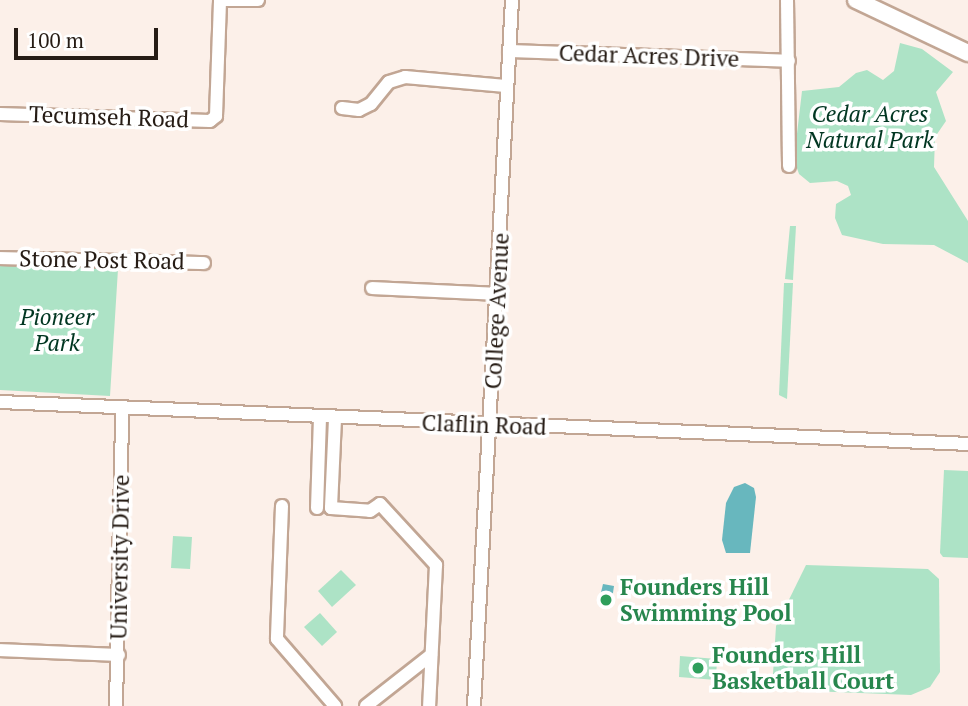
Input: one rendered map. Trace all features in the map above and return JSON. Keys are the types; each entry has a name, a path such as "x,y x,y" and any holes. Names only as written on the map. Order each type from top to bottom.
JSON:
{"main road":[{"path":"856,0 968,53"}],"street":[{"path":"220,0 258,0"},
{"name":"Tecumseh Road","path":"0,114 209,121 216,116 220,0"},
{"name":"College Avenue","path":"474,706 499,294 506,86 512,0"},
{"path":"787,0 789,166"},
{"name":"Cedar Acres Drive","path":"509,51 789,61"},
{"path":"342,108 359,110 372,104 389,82 405,77 506,86"},
{"name":"Stone Post Road","path":"0,258 205,262"},
{"path":"372,288 499,294"},
{"name":"Claflin Road","path":"0,402 335,419 968,444"},
{"name":"University Drive","path":"116,706 122,408"},
{"path":"317,508 320,418"},
{"path":"335,419 331,508 370,511 380,504 436,565 429,706"},
{"path":"282,506 277,639 335,706"},
{"path":"0,650 119,655"},
{"path":"366,706 431,655"}],"green space":[{"name":"Cedar Acres Natural Park","path":"900,43 922,49 953,72 936,92 946,121 935,137 934,167 968,221 968,263 934,245 883,244 842,235 835,218 836,204 851,195 848,186 837,181 810,183 799,174 794,159 802,91 839,87 856,73 867,70 883,80 894,71"},
{"path":"790,226 796,226 793,280 785,279"},
{"name":"Pioneer Park","path":"0,265 118,269 110,396 0,390"},
{"path":"784,283 793,283 787,399 779,395"},
{"path":"944,470 968,471 968,558 943,557 940,553"},
{"path":"173,536 192,537 190,569 171,568"},
{"path":"806,565 928,569 939,579 940,672 930,687 911,695 784,690 773,674 776,626"},
{"path":"341,570 356,585 332,607 318,591"},
{"path":"320,613 337,632 322,646 304,627"},
{"name":"Founders Hill Basketball Court","path":"680,656 717,659 716,680 679,677"}],"water":[{"path":"745,483 754,488 756,497 750,553 726,553 722,540 726,503 734,487"},
{"name":"Founders Hill Swimming Pool","path":"603,584 614,586 611,606 598,605"}],"place":[{"name":"Founders Hill Swimming Pool","path":"606,600"},
{"name":"Founders Hill Basketball Court","path":"698,668"}]}
